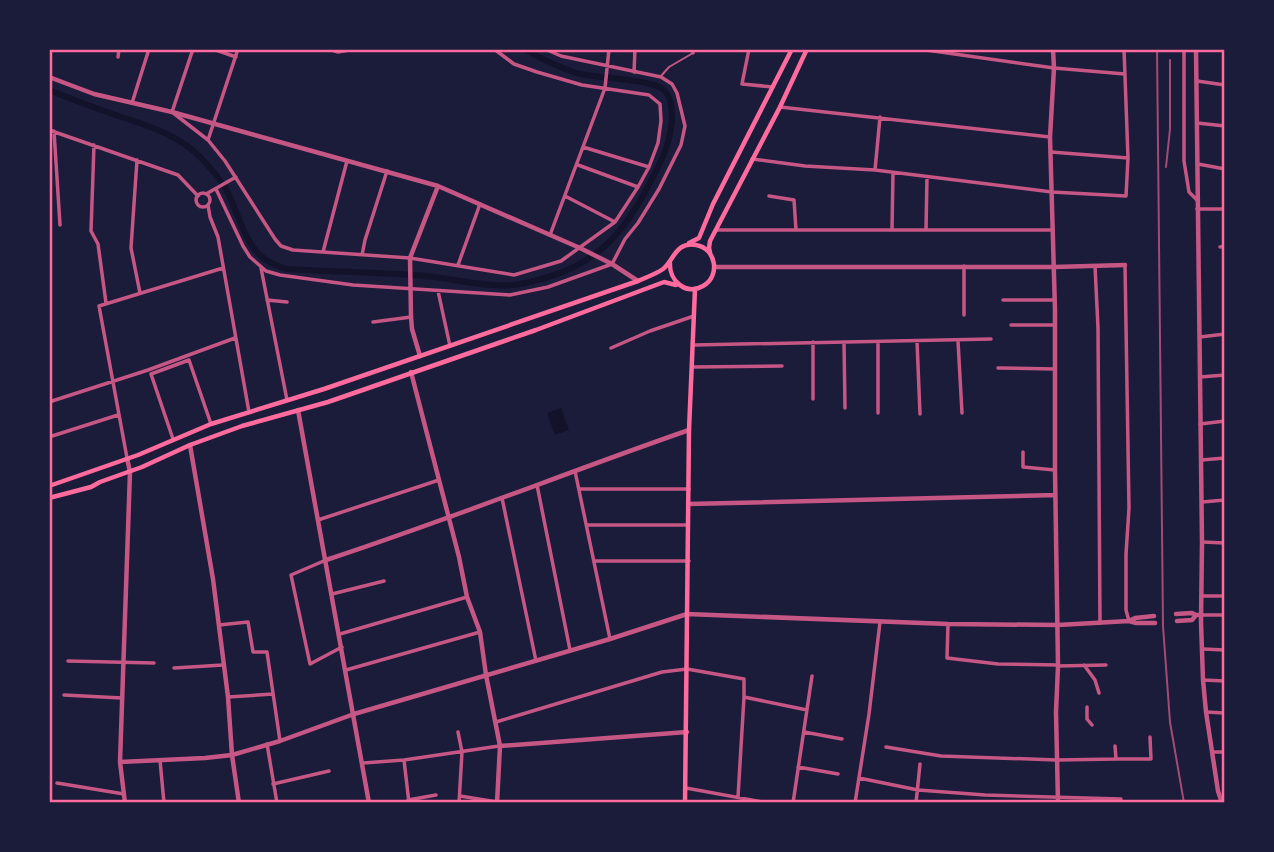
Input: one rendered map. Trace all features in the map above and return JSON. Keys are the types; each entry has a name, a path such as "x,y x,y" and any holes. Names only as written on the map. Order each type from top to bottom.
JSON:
{"main road":[{"path":"49,486 211,424 421,356 659,272 670,263 675,252 699,238 713,204 792,49"},
{"path":"49,498 91,487 242,426 328,402 536,330 664,282 695,289 707,283 712,277 714,267 709,248 716,230 807,49"},
{"path":"685,245 700,246 712,256"},
{"path":"670,263 671,276 680,286"},
{"path":"685,803 689,430 695,289"},
{"path":"532,318 536,330"}],"street":[{"path":"118,57 119,49"},
{"path":"132,103 149,49"},
{"path":"172,112 193,49"},
{"path":"213,49 236,57"},
{"path":"208,140 238,49"},
{"path":"329,49 338,52 355,49"},
{"path":"172,112 208,140 278,243 285,248 410,258 514,275 561,261 615,222 649,167 658,143 660,104 649,95 582,85 537,72 514,64 494,49"},
{"path":"216,189 250,257 261,268 280,275 353,285 510,296 548,287 612,264 625,239 659,189 681,145 685,126 677,93 672,84 661,77 608,68 545,49"},
{"path":"550,235 605,88 609,49"},
{"path":"634,72 635,49"},
{"path":"749,49 742,84 773,87"},
{"path":"919,49 1054,68 1125,74"},
{"path":"1053,49 1050,137 1055,300 1058,803"},
{"path":"752,159 805,166 875,170 1052,192 1126,196 1128,158 1124,49"},
{"path":"1184,49 1184,161 1189,192 1197,200"},
{"path":"1196,49 1202,502 1201,596 1198,615 1203,649 1206,712 1222,803"},
{"path":"49,77 94,94 172,112 438,186 580,248 638,281"},
{"path":"1197,81 1225,85"},
{"path":"780,107 1050,137"},
{"path":"875,170 880,117"},
{"path":"1197,123 1225,126"},
{"path":"60,225 52,131 178,175 210,217"},
{"path":"94,145 91,231 97,244 106,303"},
{"path":"583,146 649,167"},
{"path":"1051,152 1128,158"},
{"path":"137,159 131,248 139,293"},
{"path":"323,252 347,161"},
{"path":"577,164 638,187"},
{"path":"1198,164 1225,169"},
{"path":"362,255 387,171"},
{"path":"892,229 894,173"},
{"path":"926,229 928,177"},
{"path":"197,198 234,178"},
{"path":"421,356 412,329 410,258 438,186"},
{"path":"216,189 208,205 218,237 249,412"},
{"path":"206,194 210,200"},
{"path":"565,196 615,222"},
{"path":"769,196 794,200 796,230"},
{"path":"458,265 480,204"},
{"path":"202,207 208,205"},
{"path":"1197,209 1225,209"},
{"path":"716,230 1054,230"},
{"path":"714,267 1125,265 1129,508 1126,610 1129,621"},
{"path":"964,266 964,315"},
{"path":"1095,266 1100,623"},
{"path":"125,803 120,762 130,472 99,306 223,268"},
{"path":"261,268 287,401"},
{"path":"438,291 450,346"},
{"path":"267,299 287,302"},
{"path":"1003,300 1055,300"},
{"path":"611,348 694,316"},
{"path":"373,322 411,317"},
{"path":"1011,325 1055,325"},
{"path":"1200,337 1225,334"},
{"path":"49,402 235,338"},
{"path":"694,345 991,339"},
{"path":"917,341 920,414"},
{"path":"958,341 962,413"},
{"path":"813,342 813,399"},
{"path":"844,342 845,408"},
{"path":"878,342 878,413"},
{"path":"173,439 151,374 189,360 211,424"},
{"path":"692,367 782,366"},
{"path":"998,368 1055,369"},
{"path":"411,372 467,597 480,632 500,746 497,803 460,796"},
{"path":"1200,377 1225,374"},
{"path":"298,410 369,803"},
{"path":"49,437 118,415"},
{"path":"1200,424 1225,421"},
{"path":"342,647 310,664 291,575 326,560 689,430"},
{"path":"190,445 213,579 239,803"},
{"path":"1023,452 1023,467 1055,470"},
{"path":"1201,460 1225,458"},
{"path":"575,471 610,639"},
{"path":"318,520 439,481"},
{"path":"537,485 570,650"},
{"path":"579,489 688,489"},
{"path":"688,504 1055,495"},
{"path":"502,498 536,661"},
{"path":"1202,502 1225,500"},
{"path":"587,525 688,525"},
{"path":"1202,541 1225,543"},
{"path":"594,561 689,561"},
{"path":"332,594 384,581"},
{"path":"1201,596 1225,596"},
{"path":"340,634 467,597"},
{"path":"120,762 232,755 354,714 687,614 948,624 1058,625 1129,621 1135,618 1154,620"},
{"path":"1176,614 1225,615"},
{"path":"1177,621 1192,620 1198,615"},
{"path":"219,625 248,622 253,652 267,653 280,741"},
{"path":"855,803 880,622"},
{"path":"948,624 947,659 998,664 1106,665"},
{"path":"346,670 480,632"},
{"path":"1203,649 1225,650"},
{"path":"68,661 154,663"},
{"path":"174,668 223,665"},
{"path":"1084,665 1096,680 1099,693"},
{"path":"495,722 662,672 687,669 744,679 738,797"},
{"path":"793,803 812,676"},
{"path":"1203,680 1225,681"},
{"path":"228,697 273,694"},
{"path":"64,695 122,698"},
{"path":"744,697 807,710"},
{"path":"1087,707 1087,719 1092,725"},
{"path":"1206,712 1225,713"},
{"path":"458,732 462,751 459,803"},
{"path":"363,764 500,746 687,732"},
{"path":"804,732 842,739"},
{"path":"886,747 941,756 1057,760 1151,759 1150,737"},
{"path":"267,744 277,803"},
{"path":"1115,747 1116,760"},
{"path":"1212,752 1225,752"},
{"path":"160,760 164,803"},
{"path":"404,760 408,802 436,794"},
{"path":"916,803 920,764"},
{"path":"798,767 838,774"},
{"path":"274,784 329,771"},
{"path":"859,778 918,790 1121,799"},
{"path":"57,783 124,794"},
{"path":"686,788 768,803"},
{"path":"1218,791 1225,791"}],"lane":[{"path":"661,77 669,67 693,51"}],"shaded area":[{"path":"561,408 569,430 555,435 547,413"}],"waterway":[{"path":"49,90 158,130 192,149 225,187 253,247 273,264 287,269 408,275 513,285 566,271 601,250 615,236 638,205 662,159 669,140 672,119 669,99 659,87 573,72 525,49"}],"railway":[{"path":"1157,49 1163,626 1170,722 1184,803"},
{"path":"1166,167 1170,129 1170,60"}]}
